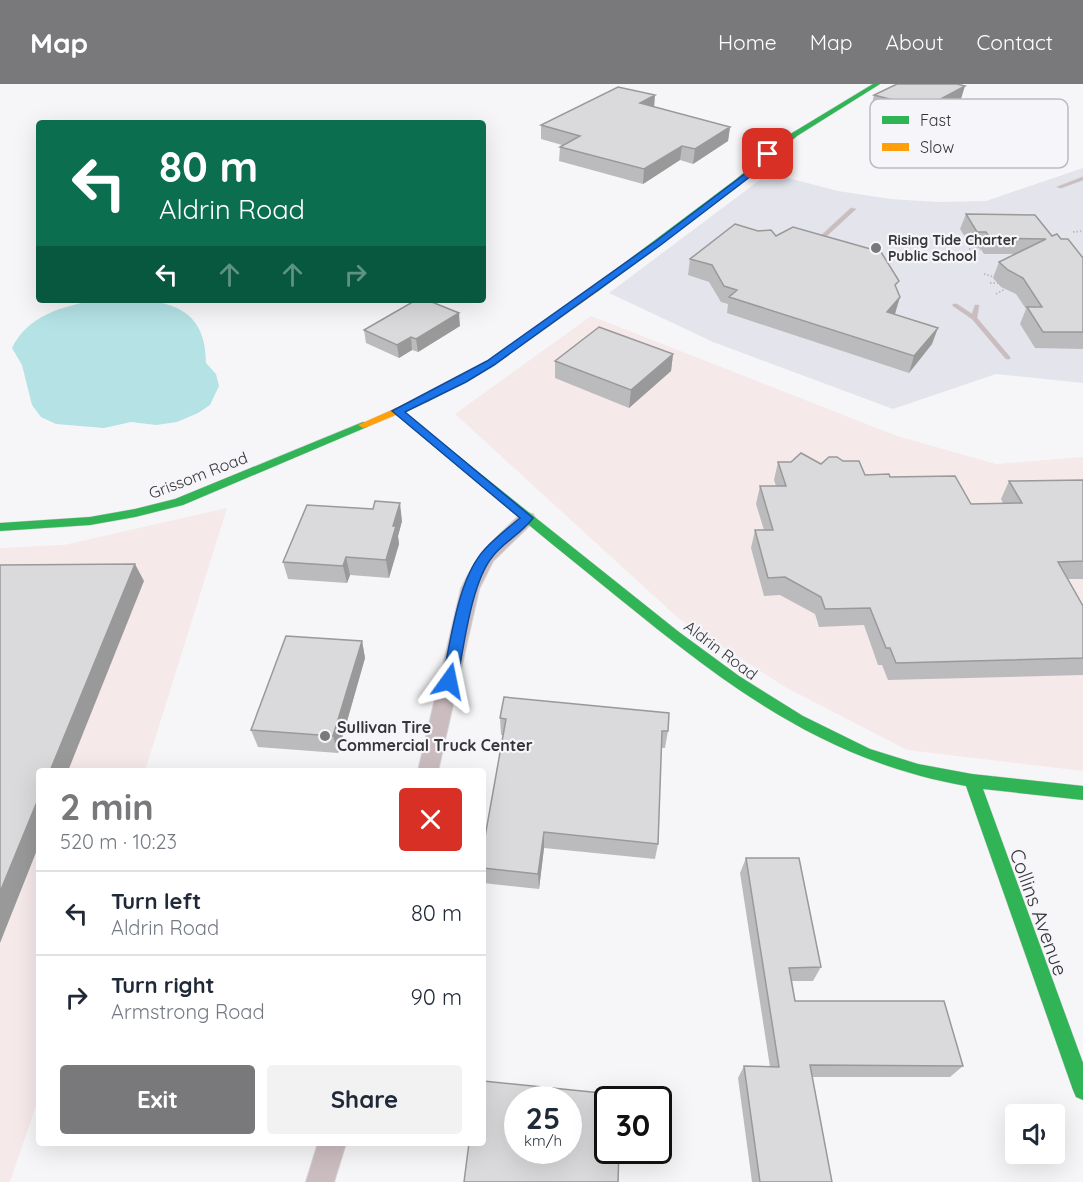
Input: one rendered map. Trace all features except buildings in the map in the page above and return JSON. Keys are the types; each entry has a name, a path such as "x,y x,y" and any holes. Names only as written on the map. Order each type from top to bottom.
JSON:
{"street":[{"name":"Grissom Road","path":"0,527 69,525 122,518 151,511 179,502 398,411 462,380 491,363 635,261 748,174 767,155 792,136 831,109 877,84"},
{"name":"Aldrin Road","path":"398,411 690,649 741,688 780,712 820,734 908,768 972,781 1083,794"},
{"path":"429,768 470,589 479,567 489,553 527,518"},
{"name":"Collins Avenue","path":"972,781 1083,1090"},
{"path":"320,1182 331,1146"}],"lane":[{"path":"1059,187 1083,178"},
{"path":"815,244 853,209"},
{"path":"955,305 974,318 1008,358"},
{"path":"974,318 977,306"}],"path":[{"path":"1073,232 1083,231"},
{"path":"969,249 981,249"},
{"path":"984,274 998,278"},
{"path":"990,284 998,284"},
{"path":"996,294 1005,289"}],"shaded area":[{"name":"Rising Tide Charter Public School","path":"1083,168 1083,383 996,374 893,409 713,342 609,293 769,173 838,191 891,199 937,202 986,201"},
{"path":"591,316 897,436 996,464 1083,457 1083,771 907,750 785,687 678,618 455,414"},
{"path":"227,508 146,768 36,768 36,1106 10,1182 0,1182 0,548 64,545"}],"water":[{"path":"158,303 185,313 196,324 203,340 206,363 216,374 219,386 210,405 177,422 156,425 131,422 104,428 56,424 41,417 32,405 22,365 12,348 27,327 48,314 72,305"}],"traffic: fast":[{"path":"594,290 738,182 794,134 877,84"},
{"path":"398,411 675,636 734,680 797,720 865,753 918,770 972,781 1083,793"},
{"path":"0,527 90,521 179,502 363,425"},
{"path":"972,781 1083,1090"}],"traffic: slow":[{"path":"363,425 425,399 491,363 594,290"}],"place":[{"name":"Rising Tide Charter Public School","path":"876,248"},
{"name":"Sullivan Tire Commercial Truck Center","path":"325,736"}],"route":[{"path":"449,681 460,627 470,589 479,567 489,553 527,518 398,411 462,380 491,363 659,243 748,174 768,154"}]}
